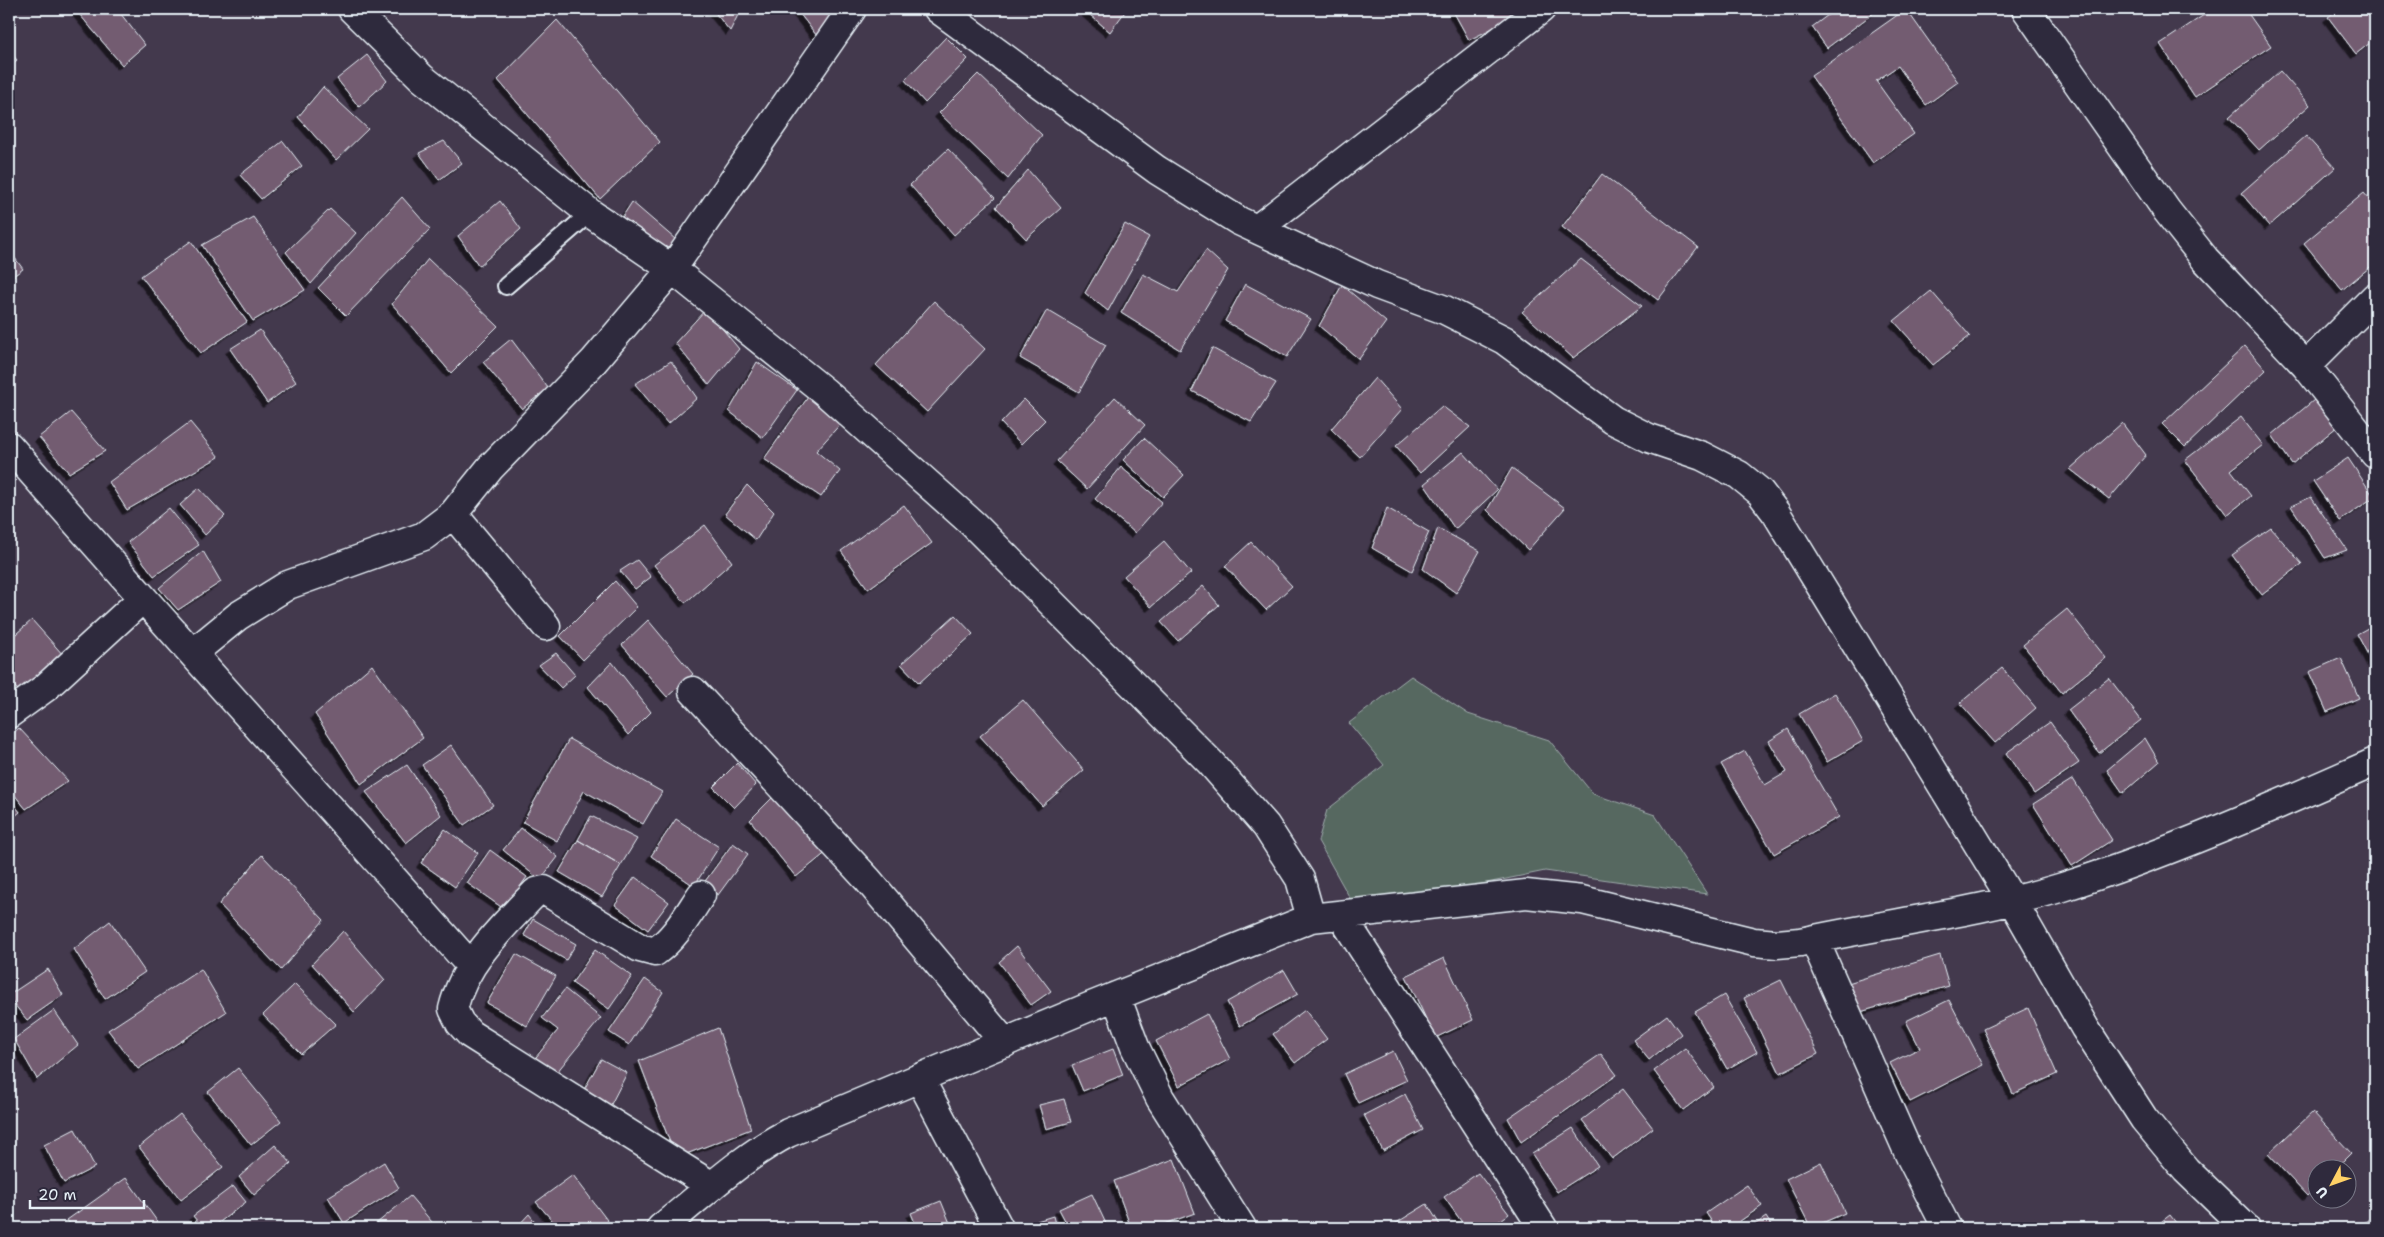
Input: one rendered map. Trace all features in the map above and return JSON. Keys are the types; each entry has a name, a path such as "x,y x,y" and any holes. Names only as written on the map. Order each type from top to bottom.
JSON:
{"street":[{"path":"352,9 422,78 590,213 672,269 825,392 972,524 1203,755 1266,826 1300,879 1311,918"},
{"path":"194,652 238,616 288,585 424,536 453,514 490,468 594,361 672,269 852,9"},
{"path":"938,9 1157,170 1239,221 1377,285 1445,310 1504,340 1613,420 1648,438 1702,456 1739,475 1760,492 1776,513 2012,900 2085,1028 2144,1119 2186,1170 2246,1228"},
{"path":"1257,229 1541,9"},
{"path":"2026,9 2167,212 2205,259 2306,366 2375,454"},
{"path":"2306,366 2375,297"},
{"path":"9,446 142,599 194,652 470,965"},
{"path":"453,514 546,626"},
{"path":"9,714 44,688 142,599"},
{"path":"693,691 868,880 1005,1043"},
{"path":"662,1228 760,1148 781,1137 1116,996 1311,918 1526,894 1582,900 1754,942 1777,944 1814,939 2012,900 2063,886 2230,826 2375,762"},
{"path":"701,895 680,928 655,952 640,948 544,890 536,892 470,965 458,988 453,1009 460,1023 470,1034 712,1186"},
{"path":"1341,915 1543,1228"},
{"path":"1814,939 1910,1156 1947,1228"},
{"path":"1116,996 1135,1047 1160,1098 1242,1228"},
{"path":"920,1079 999,1228"}],"lane":[{"path":"506,286 590,213"}],"green space":[{"path":"1411,676 1468,714 1549,740 1593,794 1655,815 1707,894 1545,871 1409,899 1351,900 1318,841 1327,810 1384,765 1349,723"}],"building":[{"path":"75,9 117,9 145,45 122,65"},
{"path":"712,9 741,9 730,31"},
{"path":"796,9 824,9 830,16 817,36"},
{"path":"1083,9 1127,9 1110,32"},
{"path":"1459,9 1514,9 1517,16 1469,40 1453,11"},
{"path":"1836,9 1879,9 1827,48 1812,27"},
{"path":"1906,9 1958,82 1926,105 1898,66 1876,81 1914,134 1873,163 1811,76"},
{"path":"2213,9 2245,9 2271,46 2195,97 2160,44"},
{"path":"2339,9 2375,9 2375,39 2356,54 2328,17"},
{"path":"557,20 660,142 600,199 498,80"},
{"path":"946,37 968,59 925,103 905,80"},
{"path":"9,51 17,60 9,67"},
{"path":"367,55 387,81 359,107 337,79"},
{"path":"2280,71 2310,105 2259,150 2229,117"},
{"path":"978,74 1042,135 1008,179 939,113"},
{"path":"323,87 368,129 336,160 298,117"},
{"path":"2306,136 2335,168 2269,226 2241,193"},
{"path":"283,141 302,166 261,199 240,175"},
{"path":"444,141 462,163 439,180 419,153"},
{"path":"948,149 995,198 954,235 910,185"},
{"path":"1028,170 1061,208 1026,239 996,207"},
{"path":"1602,174 1698,247 1658,300 1562,227"},
{"path":"2364,193 2375,206 2375,263 2342,290 2304,243"},
{"path":"402,197 430,229 346,316 318,288"},
{"path":"500,201 521,229 479,266 458,236"},
{"path":"632,202 675,239 664,263 619,222"},
{"path":"330,209 356,233 311,284 286,252"},
{"path":"253,217 305,290 253,321 202,245"},
{"path":"1125,224 1149,237 1108,311 1085,293"},
{"path":"191,241 247,322 201,353 141,276"},
{"path":"9,250 23,269 9,279"},
{"path":"1206,250 1228,270 1180,350 1121,313 1143,274 1178,292"},
{"path":"428,259 498,326 451,373 392,304"},
{"path":"1581,259 1642,306 1573,358 1522,312"},
{"path":"1245,284 1311,319 1287,357 1225,321"},
{"path":"1342,285 1386,322 1359,359 1319,326"},
{"path":"1931,291 1970,336 1933,365 1894,321"},
{"path":"934,301 985,349 927,412 876,365"},
{"path":"706,309 739,349 709,385 675,343"},
{"path":"1047,310 1106,345 1079,392 1020,358"},
{"path":"260,330 296,382 267,403 230,349"},
{"path":"511,339 548,388 522,409 483,362"},
{"path":"2245,346 2266,370 2185,447 2162,424"},
{"path":"1212,348 1276,383 1251,422 1192,391"},
{"path":"671,361 697,398 668,424 635,384"},
{"path":"757,362 797,390 763,438 729,411"},
{"path":"1375,378 1402,409 1360,457 1331,429"},
{"path":"811,393 844,420 816,451 840,471 821,497 764,459"},
{"path":"1115,397 1145,425 1087,489 1057,461"},
{"path":"1024,399 1045,420 1021,444 1001,423"},
{"path":"2314,400 2338,426 2292,464 2272,435"},
{"path":"1442,406 1470,427 1420,473 1396,446"},
{"path":"71,412 105,451 69,473 39,437"},
{"path":"2241,417 2263,445 2231,470 2251,496 2227,515 2185,460"},
{"path":"190,422 219,457 127,510 109,482"},
{"path":"2122,423 2146,455 2109,499 2070,469"},
{"path":"1144,438 1184,475 1163,497 1123,460"},
{"path":"1463,452 1497,490 1455,529 1424,484"},
{"path":"2348,458 2374,497 2340,521 2313,481"},
{"path":"1121,467 1162,502 1135,533 1095,499"},
{"path":"1512,468 1565,508 1528,550 1487,510"},
{"path":"747,485 774,512 756,540 725,514"},
{"path":"199,488 225,516 205,535 180,505"},
{"path":"2311,497 2347,550 2325,558 2291,506"},
{"path":"904,505 932,543 868,589 841,551"},
{"path":"169,508 199,545 154,576 128,542"},
{"path":"1387,508 1429,532 1412,571 1372,548"},
{"path":"705,525 732,562 685,603 654,565"},
{"path":"1438,528 1480,551 1456,593 1423,569"},
{"path":"2271,528 2302,564 2262,595 2232,555"},
{"path":"1164,541 1191,573 1151,607 1124,576"},
{"path":"1251,542 1292,586 1266,610 1225,566"},
{"path":"203,551 221,582 178,610 159,588"},
{"path":"637,560 651,577 635,589 620,571"},
{"path":"615,581 637,607 583,660 560,636"},
{"path":"1203,586 1219,605 1178,641 1161,622"},
{"path":"2067,609 2106,658 2062,693 2023,645"},
{"path":"955,615 973,634 919,683 901,664"},
{"path":"32,620 64,656 22,695 9,680 9,640"},
{"path":"648,620 693,674 667,697 622,645"},
{"path":"2375,624 2375,668 2357,634"},
{"path":"556,653 575,675 561,688 539,665"},
{"path":"2341,658 2359,698 2327,712 2309,672"},
{"path":"612,662 651,712 628,735 588,687"},
{"path":"372,665 423,738 361,784 315,714"},
{"path":"2002,668 2036,708 1995,743 1960,703"},
{"path":"2109,678 2141,720 2099,753 2068,710"},
{"path":"1835,693 1863,741 1827,762 1799,714"},
{"path":"1023,700 1084,770 1042,806 980,736"},
{"path":"2050,722 2079,763 2034,794 2006,753"},
{"path":"19,728 68,781 26,809 9,788 9,737"},
{"path":"1788,729 1839,817 1774,854 1721,764 1745,751 1765,785 1787,772 1769,741"},
{"path":"2145,738 2159,762 2123,793 2107,770"},
{"path":"569,739 662,792 643,824 584,791 557,841 523,822"},
{"path":"451,745 493,805 464,825 422,765"},
{"path":"737,763 756,785 734,808 713,787"},
{"path":"407,765 441,815 406,843 366,792"},
{"path":"2073,779 2112,840 2072,866 2033,804"},
{"path":"775,795 828,851 796,877 750,820"},
{"path":"9,798 20,812 9,821"},
{"path":"591,816 637,839 621,865 578,840"},
{"path":"676,819 719,847 694,886 651,856"},
{"path":"521,828 558,857 540,880 503,850"},
{"path":"445,829 478,853 455,887 421,863"},
{"path":"578,840 621,865 602,897 559,872"},
{"path":"733,843 748,854 718,895 703,884"},
{"path":"490,850 527,877 504,909 467,883"},
{"path":"262,855 324,920 281,970 219,904"},
{"path":"635,877 669,902 648,930 615,905"},
{"path":"533,919 576,944 566,960 524,935"},
{"path":"110,921 145,972 105,999 74,949"},
{"path":"343,931 385,980 354,1012 312,964"},
{"path":"1017,946 1051,991 1031,1005 999,962"},
{"path":"595,950 632,976 609,1009 572,983"},
{"path":"516,954 556,976 527,1026 487,1003"},
{"path":"1940,955 1949,986 1857,1013 1848,983"},
{"path":"1444,958 1473,1020 1435,1038 1406,976"},
{"path":"48,969 63,995 27,1020 9,998 9,995"},
{"path":"201,969 226,1012 138,1069 108,1030"},
{"path":"1284,970 1298,994 1240,1026 1227,1002"},
{"path":"645,979 663,992 629,1045 609,1032"},
{"path":"1781,980 1818,1054 1780,1073 1744,998"},
{"path":"295,984 336,1024 301,1054 263,1015"},
{"path":"565,989 601,1018 552,1078 532,1062 558,1030 542,1018"},
{"path":"1724,995 1757,1052 1727,1069 1695,1012"},
{"path":"1949,1000 1983,1065 1910,1102 1890,1063 1920,1048 1906,1021"},
{"path":"2028,1008 2057,1074 2013,1094 1983,1029"},
{"path":"54,1010 78,1045 37,1079 14,1039"},
{"path":"1305,1010 1327,1039 1295,1063 1273,1034"},
{"path":"1207,1014 1230,1059 1179,1086 1156,1041"},
{"path":"1667,1015 1681,1034 1649,1060 1633,1040"},
{"path":"718,1028 751,1129 676,1158 639,1061"},
{"path":"1685,1048 1714,1087 1683,1110 1654,1071"},
{"path":"1113,1049 1123,1075 1083,1091 1072,1065"},
{"path":"1393,1051 1407,1080 1358,1103 1344,1074"},
{"path":"1601,1054 1617,1075 1521,1142 1508,1118"},
{"path":"601,1059 627,1073 607,1112 581,1095"},
{"path":"238,1068 281,1121 251,1145 208,1092"},
{"path":"1623,1089 1653,1128 1612,1159 1582,1120"},
{"path":"1405,1094 1423,1130 1383,1151 1364,1115"},
{"path":"1064,1099 1071,1122 1046,1129 1039,1105"},
{"path":"2313,1112 2351,1153 2344,1160 2306,1160 2306,1195 2268,1154"},
{"path":"180,1114 223,1167 181,1200 139,1147"},
{"path":"1573,1128 1598,1166 1557,1192 1532,1154"},
{"path":"75,1129 95,1167 64,1183 44,1145"},
{"path":"275,1145 291,1163 254,1195 239,1177"},
{"path":"1174,1159 1195,1213 1154,1228 1131,1228 1114,1181"},
{"path":"384,1162 399,1188 344,1223 328,1197"},
{"path":"1821,1162 1845,1213 1811,1228 1786,1179"},
{"path":"1478,1173 1509,1214 1490,1228 1466,1228 1444,1197"},
{"path":"573,1175 613,1228 559,1228 536,1202"},
{"path":"126,1178 162,1228 73,1228 67,1220"},
{"path":"1747,1185 1762,1206 1730,1228 1716,1228 1706,1213"},
{"path":"233,1186 246,1202 212,1228 203,1228 193,1216"},
{"path":"1092,1194 1108,1228 1069,1228 1059,1209"},
{"path":"410,1196 437,1228 371,1228"},
{"path":"941,1201 952,1228 917,1228 911,1213"},
{"path":"1427,1204 1442,1228 1388,1228"},
{"path":"529,1214 540,1228 516,1228"},
{"path":"2170,1215 2180,1228 2153,1228"},
{"path":"1053,1216 1056,1228 1029,1228 1027,1224"},
{"path":"1766,1217 1773,1228 1750,1228"},
{"path":"2369,1219 2375,1228 2358,1228"},
{"path":"907,1222 909,1228 891,1228"}]}
